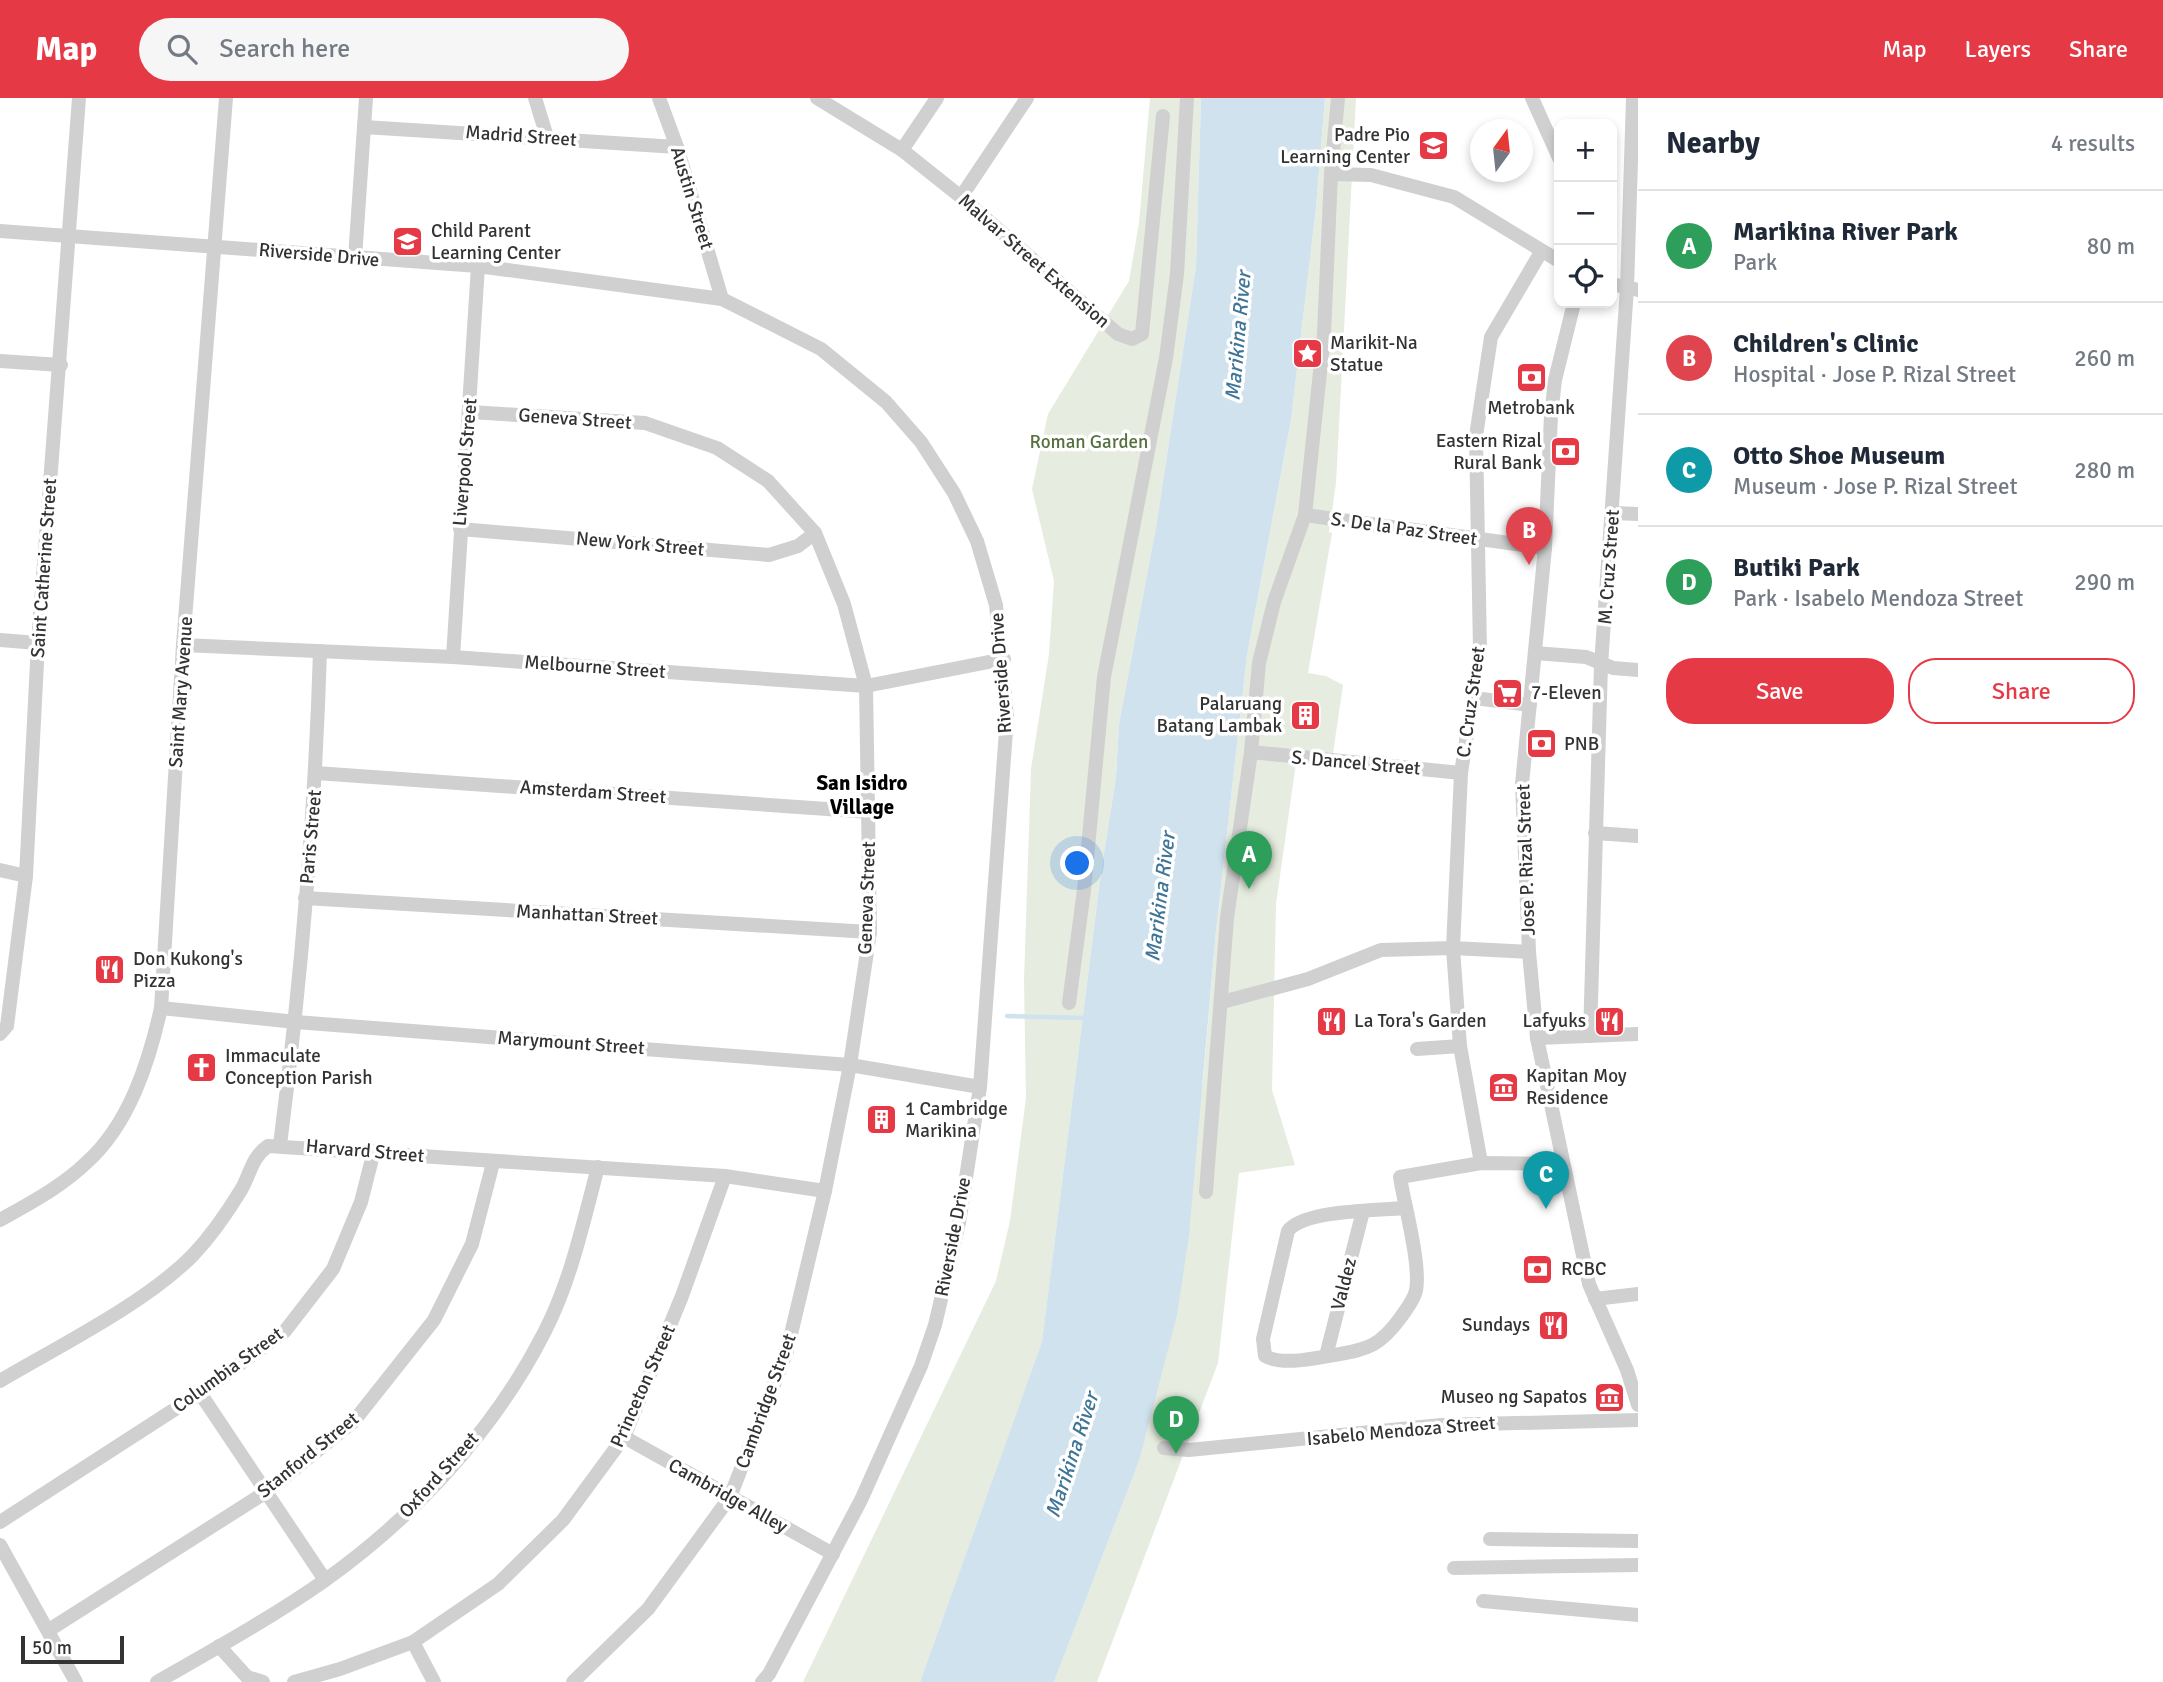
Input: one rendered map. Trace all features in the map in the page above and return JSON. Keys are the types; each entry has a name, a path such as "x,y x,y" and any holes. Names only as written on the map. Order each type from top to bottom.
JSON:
{"street":[{"name":"Saint Catherine Street","path":"2,1027 26,876 38,643 79,98"},
{"name":"Saint Mary Avenue","path":"0,1220 73,1174 112,1133 146,1064 161,1008 183,645 226,98"},
{"path":"355,258 366,98"},
{"path":"535,98 547,137"},
{"name":"Austin Street","path":"659,98 677,148 722,299"},
{"name":"Malvar Street Extension","path":"817,98 902,150 961,197 1118,334 1138,338 1142,334 1163,116"},
{"path":"902,150 937,98"},
{"path":"961,197 1027,98"},
{"path":"1069,1003 1084,890 1104,677 1166,358 1176,286 1187,98"},
{"path":"1206,1192 1210,1109 1223,1002 1227,918 1251,752 1261,653 1274,601 1305,515 1324,334 1331,174 1338,98"},
{"path":"1532,98 1554,147"},
{"name":"M. Cruz Street","path":"1590,1037 1601,664 1633,289 1633,98"},
{"name":"Madrid Street","path":"364,127 547,137 677,148"},
{"path":"1331,174 1371,175 1454,197 1554,259"},
{"name":"Riverside Drive","path":"0,231 478,266 722,299 821,349 886,402 921,442 954,493 978,541 996,604 1004,659 1007,717 980,1087 959,1223 935,1325 921,1366 833,1554 762,1682"},
{"name":"C. Cruz Street","path":"1482,1163 1460,1046 1453,948 1461,773 1475,698 1480,650 1476,436 1491,337 1541,253"},
{"name":"Liverpool Street","path":"453,657 478,266"},
{"name":"Jose P. Rizal Street","path":"1573,308 1554,391 1545,548 1521,802 1529,952 1537,1038 1589,1284 1627,1370 1638,1405"},
{"path":"0,361 61,365"},
{"name":"Geneva Street","path":"470,412 645,423 717,448 768,481 815,533 844,604 866,686 870,932 850,1065"},
{"path":"1613,513 1638,514"},
{"name":"S. De la Paz Street","path":"1305,515 1545,548"},
{"name":"New York Street","path":"460,530 769,555 798,546 815,533"},
{"path":"0,640 38,643"},
{"name":"Melbourne Street","path":"183,645 453,657 866,686 1004,659"},
{"name":"Paris Street","path":"280,1144 296,1022 316,773 320,651"},
{"path":"1535,653 1586,657 1601,664 1638,670"},
{"path":"1475,698 1530,705"},
{"name":"S. Dancel Street","path":"1251,752 1461,773"},
{"name":"Amsterdam Street","path":"316,773 870,812"},
{"path":"1595,832 1638,836"},
{"path":"0,870 26,876"},
{"name":"Manhattan Street","path":"305,898 870,932"},
{"path":"1223,1002 1308,979 1381,950 1453,948 1529,952"},
{"name":"Marymount Street","path":"161,1008 296,1022 850,1065 980,1087"},
{"path":"1537,1038 1638,1034"},
{"path":"1416,1049 1460,1046"},
{"name":"Cambridge Street","path":"573,1682 648,1609 730,1497 787,1351 825,1191 850,1065"},
{"name":"Harvard Street","path":"0,1381 166,1280 194,1254 221,1220 243,1187 259,1152 268,1146 280,1144 493,1163 725,1176 825,1191"},
{"name":"Columbia Street","path":"0,1522 200,1393 285,1331 333,1269 361,1202 374,1151"},
{"name":"Stanford Street","path":"49,1630 267,1492 354,1421 434,1320 472,1244 493,1163"},
{"path":"1406,1208 1313,1217 1293,1225 1289,1231 1263,1339 1263,1353 1270,1359 1285,1360 1326,1356 1369,1349 1381,1341 1416,1292 1417,1276 1406,1208 1400,1177 1482,1163 1563,1164"},
{"name":"Oxford Street","path":"156,1682 325,1580 416,1506 507,1399 545,1331 572,1265 598,1167"},
{"name":"Princeton Street","path":"294,1682 340,1669 414,1642 498,1584 563,1520 624,1437 682,1296 725,1176"},
{"name":"Valdez","path":"1326,1356 1363,1211"},
{"path":"1595,1299 1638,1294"},
{"path":"200,1393 325,1580"},
{"name":"Isabelo Mendoza Street","path":"1164,1448 1189,1450 1441,1426 1638,1420"},
{"name":"Cambridge Alley","path":"624,1437 833,1554"},
{"path":"1490,1539 1638,1541"},
{"path":"0,1545 76,1682"},
{"path":"1454,1568 1638,1565"},
{"path":"1483,1601 1638,1615"},
{"path":"414,1642 434,1682"},
{"path":"219,1646 247,1677 263,1682"}],"green space":[{"name":"Roman Garden","path":"1150,98 1201,98 1196,266 1156,527 1119,724 1116,777 1101,872 1042,1343 920,1682 803,1682 996,1281 1010,1221 1026,1098 1024,980 1031,769 1049,654 1054,581 1032,489 1048,414 1129,281 1139,223"},
{"path":"1325,98 1356,98 1336,483 1329,532 1332,533 1308,673 1326,676 1343,685 1332,760 1297,756 1276,904 1272,1090 1295,1165 1239,1173 1218,1363 1097,1682 1054,1682 1139,1461 1203,1081 1216,931 1247,655 1291,420 1316,208"}],"water":[{"name":"Marikina River","path":"1201,98 1325,98 1316,208 1291,420 1247,655 1216,931 1189,1235 1177,1315 1139,1461 1054,1682 920,1682 1042,1342 1101,872 1116,777 1119,724 1156,527 1196,266"}],"waterway":[{"path":"1007,1016 1086,1018"}],"place":[{"name":"Padre Pio Learning Center","path":"1433,146"},
{"name":"Child Parent Learning Center","path":"408,242"},
{"name":"Marikit-Na Statue","path":"1307,354"},
{"name":"Metrobank","path":"1531,377"},
{"name":"Eastern Rizal Rural Bank","path":"1565,452"},
{"name":"Children's Clinic","path":"1529,565"},
{"name":"7-Eleven","path":"1508,693"},
{"name":"Palaruang Batang Lambak","path":"1305,715"},
{"name":"PNB","path":"1541,744"},
{"name":"Marikina River Park","path":"1249,889"},
{"name":"Don Kukong's Pizza","path":"110,970"},
{"name":"La Tora's Garden","path":"1331,1021"},
{"name":"Lafyuks","path":"1609,1021"},
{"name":"Immaculate Conception Parish","path":"202,1067"},
{"name":"Kapitan Moy Residence","path":"1503,1087"},
{"name":"1 Cambridge Marikina","path":"882,1120"},
{"name":"Otto Shoe Museum","path":"1546,1209"},
{"name":"RCBC","path":"1538,1269"},
{"name":"Sundays","path":"1553,1325"},
{"name":"Museo ng Sapatos","path":"1610,1397"},
{"name":"Butiki Park","path":"1176,1454"}],"district":[{"name":"San Isidro Village","path":"862,795"}]}
